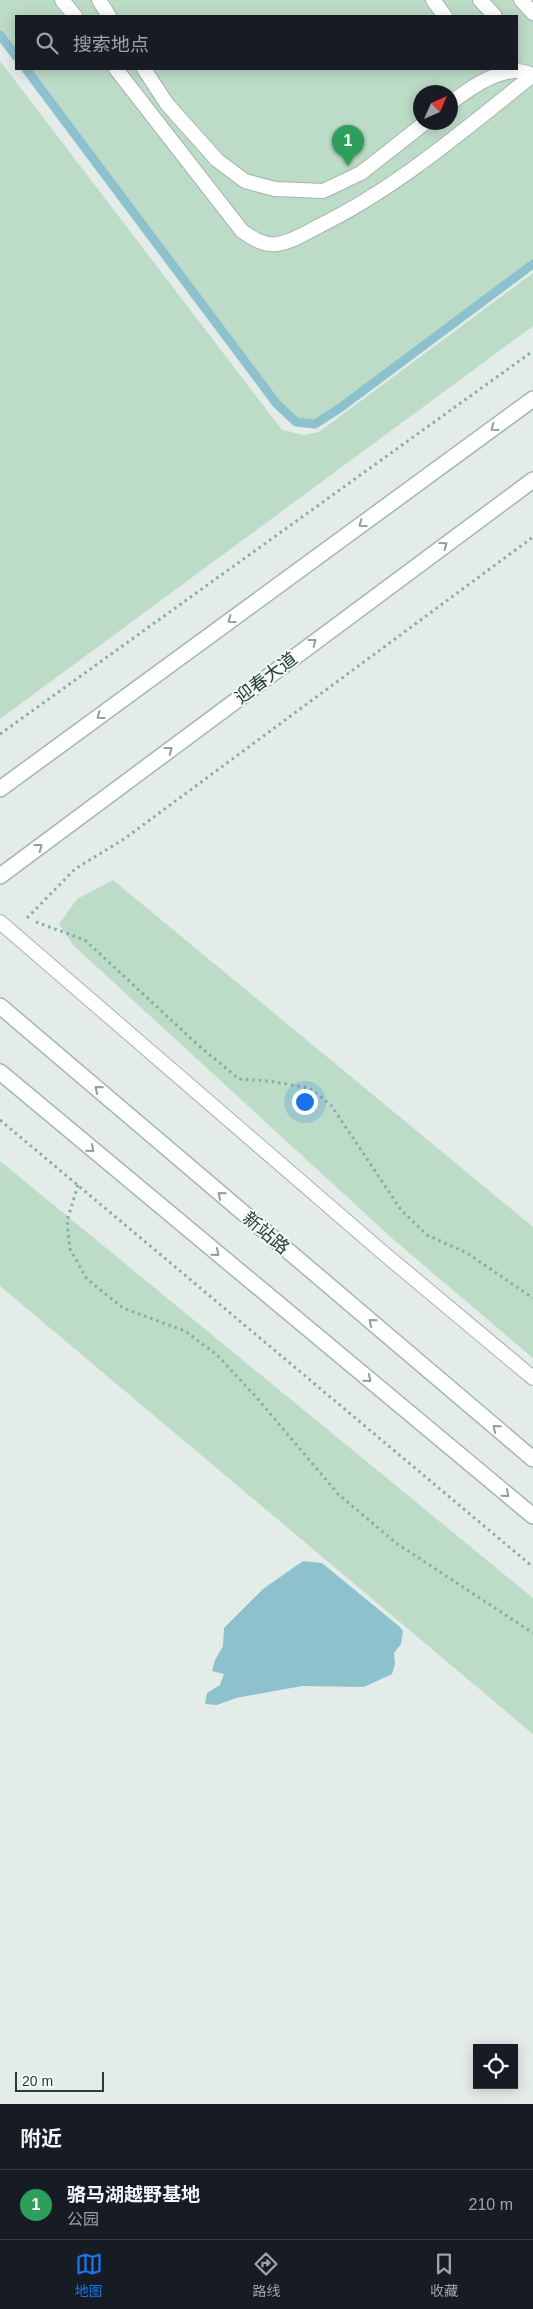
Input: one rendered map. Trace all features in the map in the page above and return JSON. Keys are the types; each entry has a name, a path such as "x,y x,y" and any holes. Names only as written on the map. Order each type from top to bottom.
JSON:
{"street":[{"path":"0,789 533,399"},
{"name":"迎春大道","path":"0,876 533,480"},
{"name":"新站路","path":"0,1006 533,1459"},
{"path":"0,1072 533,1516"},
{"path":"0,1083 45,1110"}],"lane":[{"path":"62,0 74,15"},
{"path":"99,0 108,15"},
{"path":"433,0 444,15"},
{"path":"480,0 494,15"},
{"path":"521,0 533,13"},
{"path":"117,70 242,231 257,242 276,244 301,235 368,198 443,146 533,75"},
{"path":"145,70 167,104 217,160 245,181 275,189 323,191 361,173 416,130"},
{"path":"458,98 490,73 515,70 533,75"},
{"path":"0,922 380,1251 533,1378"}],"path":[{"path":"0,734 533,351"},
{"path":"11,932 75,870 124,839 533,537"},
{"path":"18,915 85,940 198,1045 239,1079 270,1081 309,1088 324,1099 331,1105 401,1210 427,1235 466,1253 533,1298"},
{"path":"0,1120 533,1567"},
{"path":"78,1185 67,1220 70,1249 87,1279 123,1308 185,1331 217,1355 257,1398 338,1494 396,1543 533,1633"}],"green space":[{"path":"0,0 533,0 533,264 340,408 315,424 296,422 276,403 27,70 518,70 518,15 15,15 15,55 0,35"},
{"path":"0,61 282,430 304,435 319,432 533,273 533,326 0,719"},
{"path":"113,880 533,1227 533,1358 394,1240 74,946 59,924 77,899"},
{"path":"0,1161 533,1598 533,1734 0,1286"}],"water":[{"path":"303,1561 322,1563 400,1627 403,1631 401,1644 394,1653 395,1664 392,1674 364,1687 302,1686 236,1698 217,1705 205,1704 207,1693 220,1685 224,1674 212,1671 215,1660 223,1646 224,1628 263,1589"}],"waterway":[{"path":"0,35 15,55"},
{"path":"27,70 276,403 296,422 315,424 340,408 533,264"}],"place":[{"name":"骆马湖越野基地","path":"348,166"}]}
